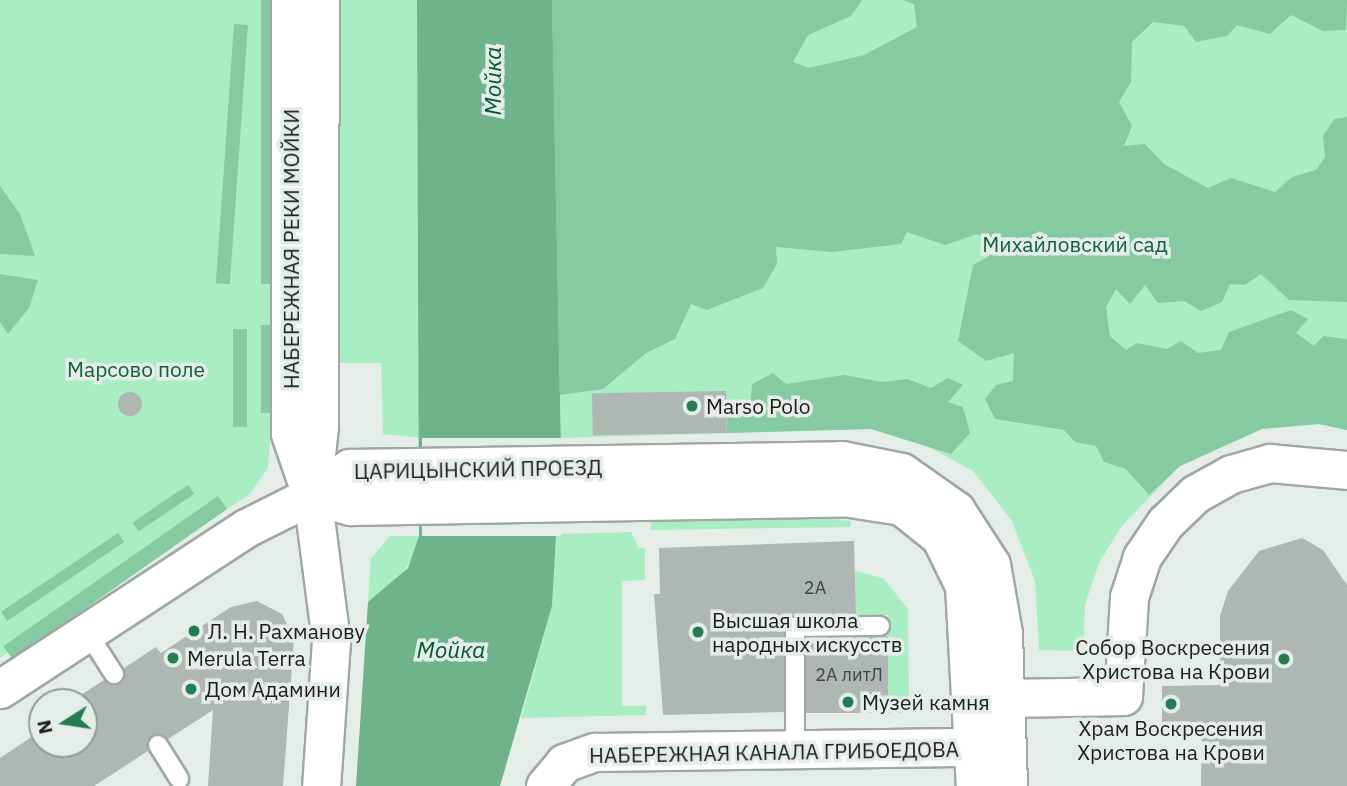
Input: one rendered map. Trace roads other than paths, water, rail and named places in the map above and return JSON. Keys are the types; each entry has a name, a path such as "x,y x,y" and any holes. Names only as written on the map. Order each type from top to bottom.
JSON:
{"main road":[{"name":"НАБЕРЕЖНАЯ РЕКИ МОЙКИ","path":"291,0 290,434 312,495"},
{"name":"НАБЕРЕЖНАЯ РЕКИ МОЙКИ","path":"312,495 319,427 320,0"},
{"name":"ЦАРИЦЫНСКИЙ ПРОЕЗД","path":"312,495 350,469 421,467 843,461 924,484 971,528 991,565 1007,698 1008,786"},
{"name":"ЦАРИЦЫНСКИЙ ПРОЕЗД","path":"312,495 351,506 558,505 866,497 918,514 953,553 965,586 976,786"}],"street":[{"path":"1007,698 1123,696 1129,597 1142,558 1165,523 1195,494 1231,474 1270,463 1347,470"},
{"path":"0,689 246,528 312,495"},
{"name":"НАБЕРЕЖНАЯ РЕКИ МОЙКИ","path":"312,495 331,642 321,786"},
{"name":"НАБЕРЕЖНАЯ КАНАЛА ГРИБОЕДОВА","path":"545,786 564,763 595,752 975,747"}],"lane":[{"path":"795,750 795,627 880,626"},
{"path":"87,632 114,674"},
{"path":"158,745 179,779"}],"water":[{"name":"Мойка","path":"417,0 552,0 561,448 552,606 500,786 356,786 368,602 408,568 419,536"}],"place":[{"name":"Marso Polo","path":"692,406"},
{"name":"Л. Н. Рахманову","path":"194,631"},
{"name":"Высшая школа народных искусств","path":"698,632"},
{"name":"Merula Terra","path":"173,658"},
{"name":"Собор Воскресения Христова на Крови","path":"1284,659"},
{"name":"Дом Адамини","path":"191,689"},
{"name":"Музей камня","path":"848,702"},
{"name":"Храм Воскресения Христова на Крови","path":"1171,704"}],"park label":[{"name":"Михайловский сад","path":"1075,244"},
{"name":"Марсово поле","path":"136,369"}]}
